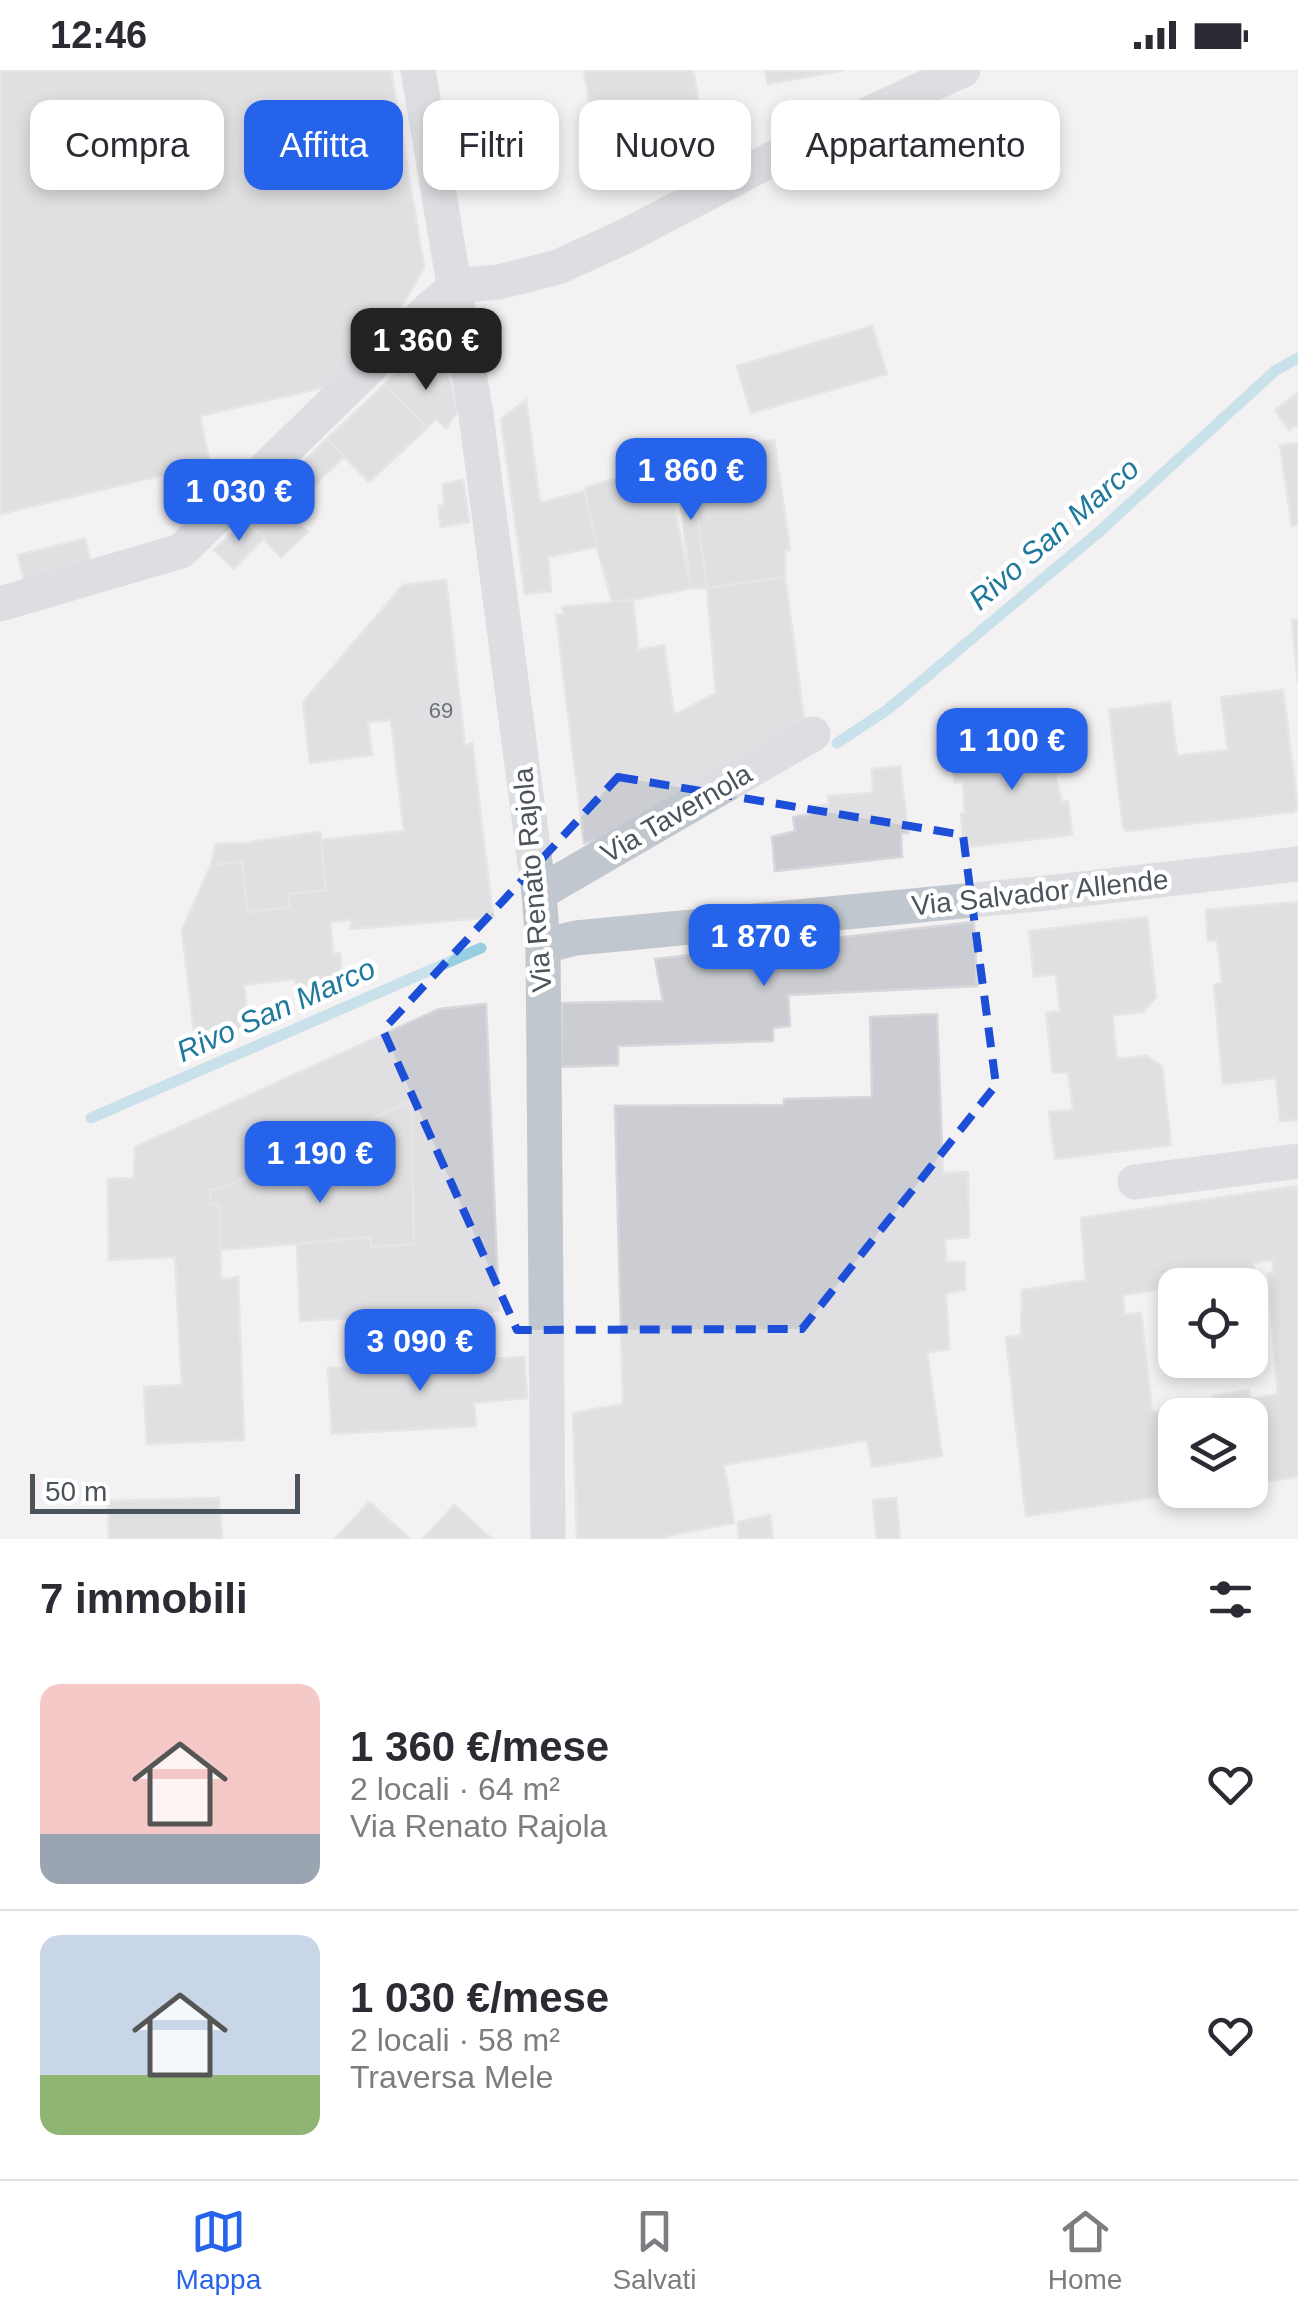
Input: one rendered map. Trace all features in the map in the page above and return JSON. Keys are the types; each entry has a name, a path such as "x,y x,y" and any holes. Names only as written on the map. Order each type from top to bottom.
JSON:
{"street":[{"name":"Via Renato Rajola","path":"418,70 476,415 543,946 548,1539"},
{"path":"0,604 180,551 456,286 499,282 558,266 962,70"},
{"name":"Via Tavernola","path":"538,893 813,734"},
{"name":"Via Salvador Allende","path":"543,946 576,938 1047,893 1298,864"},
{"path":"1135,1182 1298,1161"}],"highlighted area":[{"path":"618,777 963,835 996,1085 802,1329 517,1330 383,1030"}],"building":[{"path":"0,70 391,70 396,100 244,100 244,190 403,190 403,142 424,267 394,321 329,386 200,416 210,464 0,514"},
{"path":"584,70 693,70 698,100 589,100"},
{"path":"765,70 844,70 768,84"},
{"path":"872,326 887,374 751,413 737,366"},
{"path":"443,356 458,411 446,428 436,418 427,428 385,384 405,363 421,377"},
{"path":"385,384 427,428 369,482 327,439"},
{"path":"1298,393 1298,424 1289,430 1275,410"},
{"path":"526,400 540,503 585,491 597,547 548,557 551,591 525,594 501,419"},
{"path":"327,439 344,457 286,512 308,532 281,557 245,520"},
{"path":"774,440 790,550 785,550 785,577 707,588 688,452"},
{"path":"1298,443 1298,525 1292,526 1280,445"},
{"path":"688,452 707,588 691,588 675,457"},
{"path":"665,464 691,588 612,602 585,491 587,487"},
{"path":"463,480 469,522 441,527 438,506 444,505 443,484"},
{"path":"245,520 264,538 234,569 214,550"},
{"path":"85,539 92,568 25,584 18,555"},
{"path":"785,577 804,719 621,835 584,843 556,615 564,615 562,607 633,600 638,650 664,645 674,715 716,693 707,588"},
{"path":"446,580 465,746 472,743 493,917 350,929 352,920 330,922 333,954 340,953 343,982 296,987 295,979 244,985 249,1027 194,1033 182,930 211,865 242,862 248,912 290,907 288,894 326,890 321,840 404,831 391,720 368,722 372,755 310,763 303,702 403,585"},
{"path":"1292,620 1298,620 1298,683"},
{"path":"1283,690 1298,808 1293,812 1126,831 1109,710 1170,702 1177,756 1228,750 1221,697"},
{"path":"1060,736 1065,771 1055,774 1062,802 1068,801 1072,835 964,847 963,782 955,783 951,750 999,744 1003,770 1016,769 1013,742"},
{"path":"900,766 908,833 901,833 902,857 775,871 772,837 795,831 793,817 812,814 811,807 829,804 828,796 873,793 872,769"},
{"path":"320,832 326,890 288,894 290,907 248,912 242,862 211,865 216,844"},
{"path":"1298,902 1298,1120 1280,1121 1276,1078 1223,1084 1214,985 1222,983 1217,940 1208,941 1206,910"},
{"path":"1147,917 1156,997 1143,1012 1112,1015 1117,1059 1147,1056 1162,1067 1171,1145 1055,1159 1049,1112 1073,1110 1068,1072 1053,1073 1046,1013 1060,1011 1056,974 1034,977 1029,931"},
{"path":"974,922 977,986 788,995 790,1026 773,1028 773,1041 618,1046 618,1065 561,1067 562,1003 663,1001 655,959"},
{"path":"486,1004 499,1311 300,1321 297,1244 370,1237 371,1247 414,1244 411,1101 220,1189 210,1190 211,1204 219,1205 221,1280 238,1277 244,1440 147,1444 144,1387 182,1385 175,1257 109,1260 108,1179 134,1178 135,1147 439,1009"},
{"path":"937,1014 943,1173 968,1172 969,1237 945,1239 946,1262 965,1262 965,1290 946,1293 949,1349 927,1353 942,1456 872,1467 867,1440 724,1465 734,1523 668,1539 577,1539 573,1413 623,1404 615,1106 784,1105 784,1099 872,1097 870,1017"},
{"path":"411,1101 414,1244 371,1247 370,1237 221,1250 219,1205 211,1204 210,1190 220,1189"},
{"path":"1298,1186 1298,1477 1268,1481 1268,1398 1256,1398 1278,1394 1268,1274 1273,1273 1273,1260 1253,1263 1254,1268 1158,1268 1158,1290 1123,1295 1124,1315 1141,1313 1152,1412 1158,1411 1158,1497 1026,1516 1006,1337 1021,1336 1022,1290 1086,1280 1081,1218"},
{"path":"524,1357 527,1398 474,1403 476,1426 332,1434 328,1368"},
{"path":"1248,1390 1251,1398 1213,1398 1213,1396"},
{"path":"219,1498 222,1539 109,1539 108,1501"},
{"path":"896,1498 900,1539 877,1539 873,1500"},
{"path":"369,1502 410,1539 335,1539"},
{"path":"454,1505 492,1539 423,1539"},
{"path":"770,1515 773,1539 739,1539 738,1522"}],"waterway":[{"name":"Rivo San Marco","path":"837,743 887,710 1100,531 1276,370 1298,358"},
{"name":"Rivo San Marco","path":"91,1118 481,948"}]}
